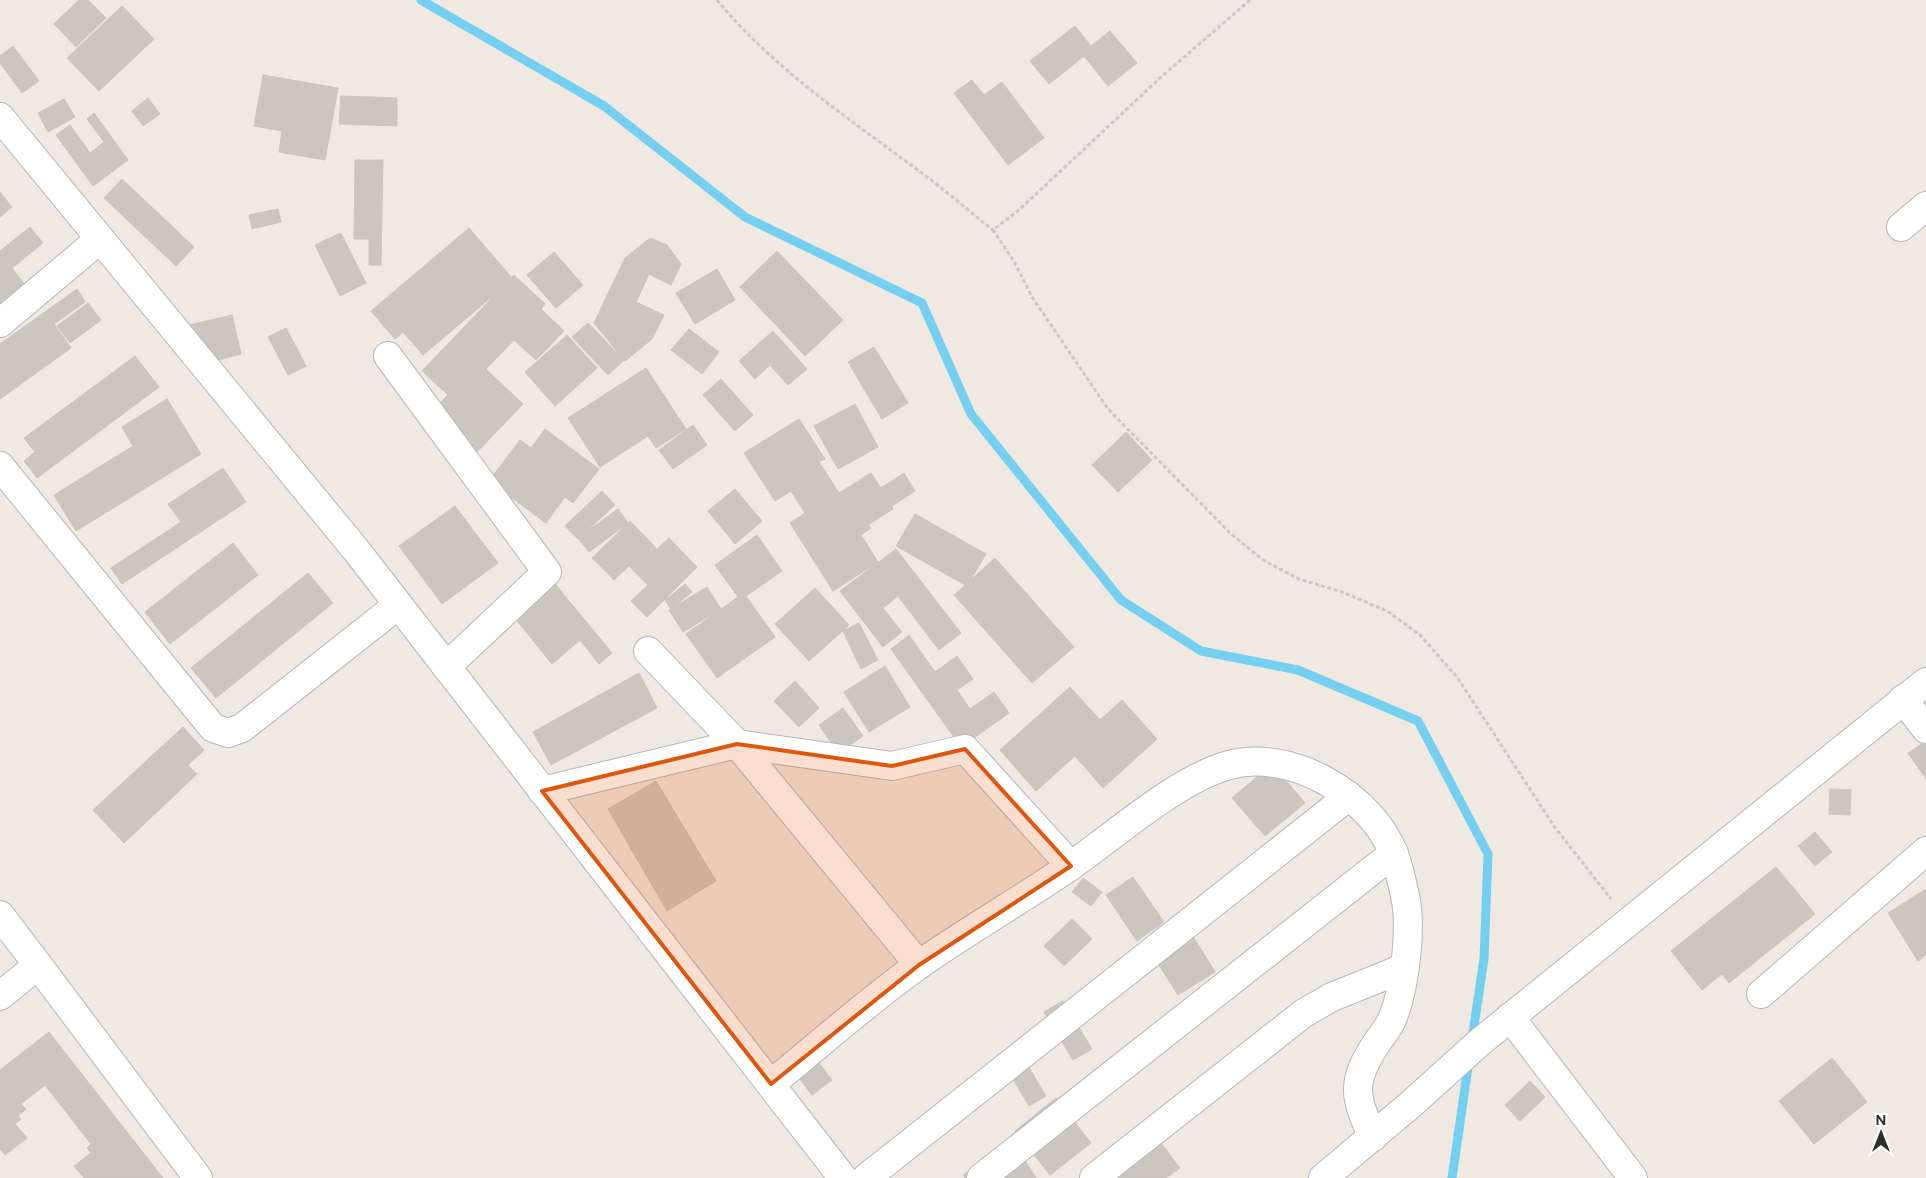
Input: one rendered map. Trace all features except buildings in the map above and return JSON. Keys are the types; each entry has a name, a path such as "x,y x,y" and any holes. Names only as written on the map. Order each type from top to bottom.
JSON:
{"street":[{"path":"0,117 356,550 843,1178"},
{"path":"1901,227 1926,206"},
{"path":"0,323 100,239"},
{"path":"388,356 547,572 446,667"},
{"path":"0,466 213,728 228,733 242,728 398,605"},
{"path":"648,651 737,744 919,965"},
{"path":"1323,1178 1410,1105 1480,1041 1926,682"},
{"path":"1903,699 1926,728"},
{"path":"542,791 737,744 892,766 965,750 1071,866"},
{"path":"771,1084 919,965 1071,866 1154,805 1196,778 1230,765 1263,760 1331,782 1349,796 1378,827 1394,853 1406,898 1408,936 1404,968 1393,1018 1365,1060 1357,1084 1358,1105 1373,1137"},
{"path":"866,1178 1349,796"},
{"path":"1761,994 1926,851"},
{"path":"981,1178 1394,853"},
{"path":"0,915 198,1178"},
{"path":"0,996 38,965"},
{"path":"1094,1178 1304,1013 1332,997 1404,968"},
{"path":"1510,1017 1633,1178"}],"path":[{"path":"717,0 733,19 785,71 921,172 993,230 1015,263 1032,298 1108,409 1230,533 1263,560 1299,579 1342,592 1387,611 1420,635 1458,677 1554,826 1629,921"},
{"path":"993,230 1160,78 1250,0"}],"highlighted area":[{"path":"737,744 892,766 965,749 1071,866 919,965 771,1084 542,791"}],"waterway":[{"path":"421,0 604,106 745,217 922,303 971,414 1121,600 1201,651 1298,670 1418,721 1488,854 1484,959 1472,1039"},
{"path":"1452,1178 1469,1060"}]}
